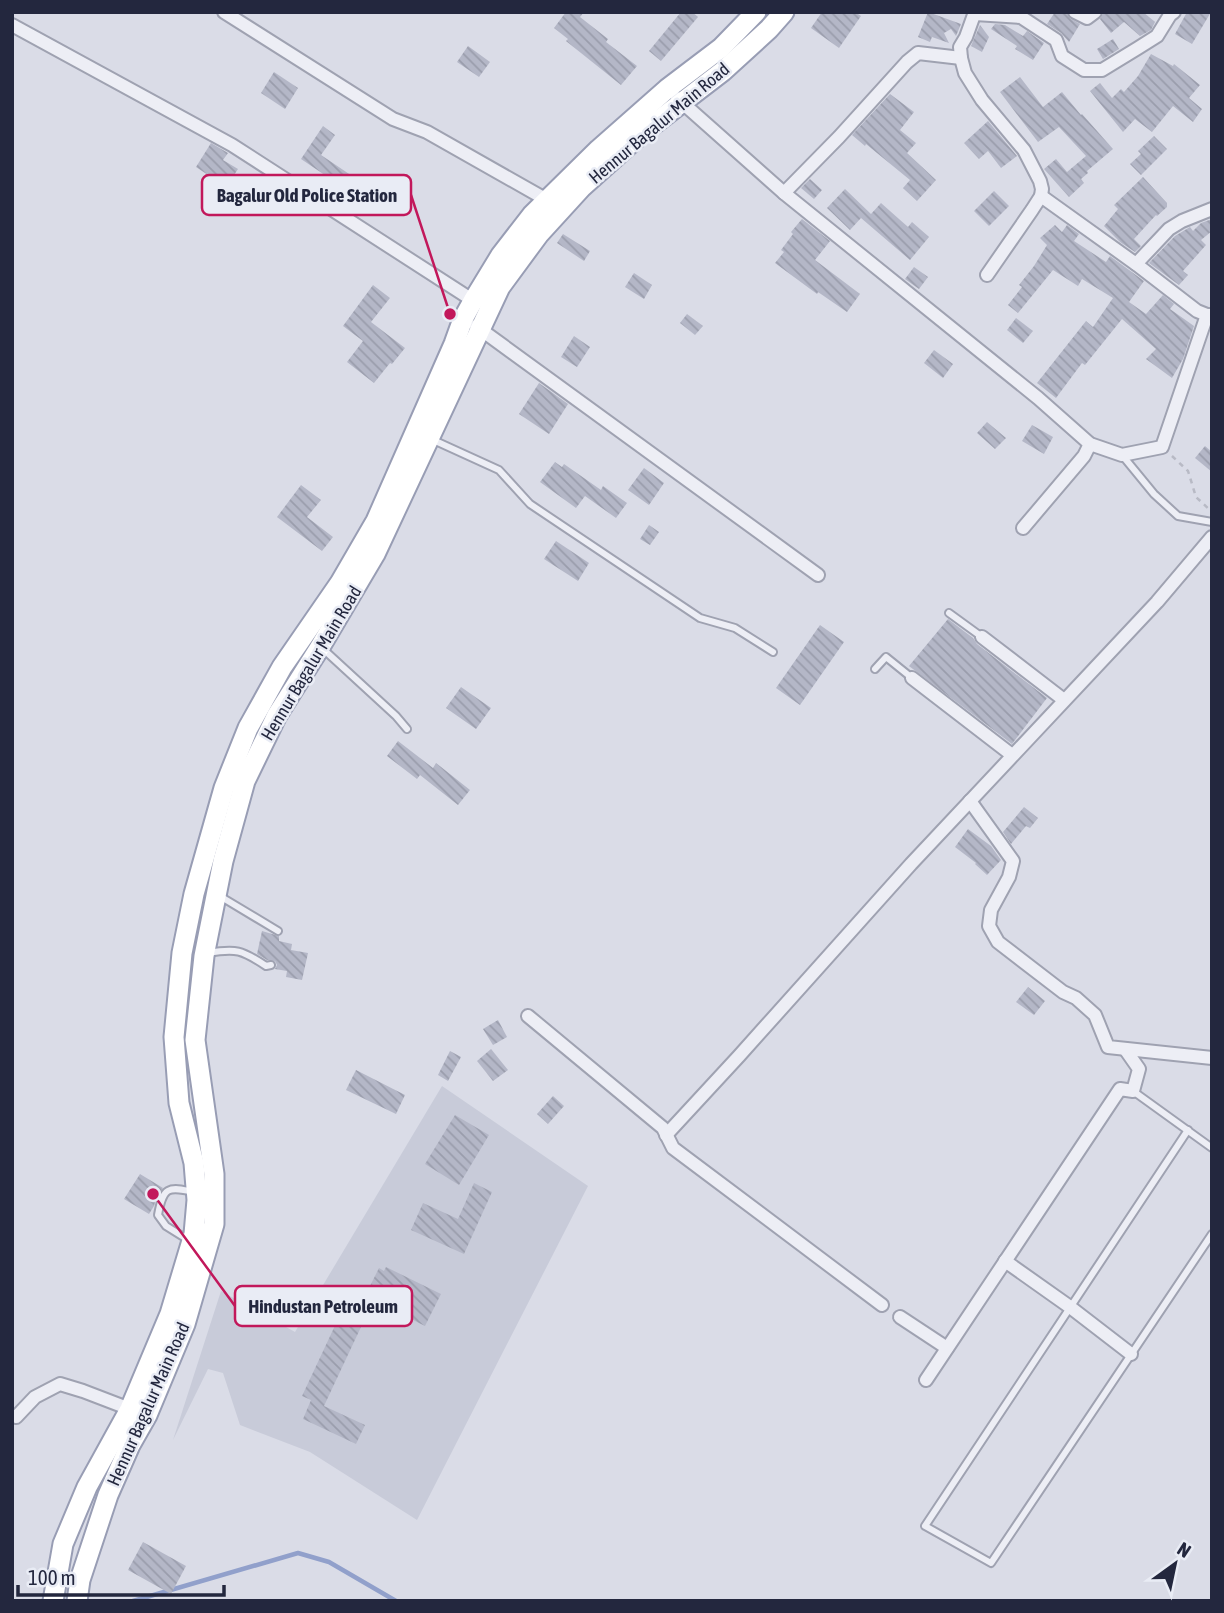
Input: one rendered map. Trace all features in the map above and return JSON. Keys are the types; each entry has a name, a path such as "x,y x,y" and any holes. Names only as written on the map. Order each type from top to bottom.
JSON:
{"main road":[{"name":"Hennur Bagalur Main Road","path":"53,1601 63,1544 87,1487 130,1409 170,1314 194,1234 194,1163 179,1103 174,1037 181,953 194,894 224,788 247,728 276,677 340,583 376,521 454,344 538,234 581,188 642,133 756,12"},
{"name":"Hennur Bagalur Main Road","path":"77,1601 80,1580 108,1495 130,1445 147,1415 185,1324 214,1224 214,1174 195,1040 205,954 216,894 245,781 277,715 375,554 429,439 501,255 532,215 599,149 675,96 723,71 784,12"}],"street":[{"path":"224,12 393,119 427,132 547,200"},
{"path":"1074,12 1087,19 1095,12"},
{"path":"986,275 1041,196 1042,189 1024,150 982,100 965,73 960,47 975,13 1027,16 1056,40 1062,56 1084,70 1101,70 1157,36 1170,16 1156,12"},
{"path":"12,25 232,145 476,315 818,575"},
{"path":"784,193 906,62 918,53 961,58"},
{"path":"675,96 784,193 1038,398 1090,444 1122,455 1162,447 1210,315 1197,311 1041,196"},
{"path":"1136,264 1169,229 1212,209"},
{"path":"1023,528 1084,456 1090,444"},
{"path":"666,1135 1012,755 1157,602 1212,537"},
{"path":"982,637 1064,700"},
{"path":"912,678 1012,755"},
{"path":"970,801 1013,861 1009,877 991,910 989,926 998,942 1063,992 1076,998 1095,1015 1108,1047 1212,1058"},
{"path":"528,1016 663,1128 673,1147 882,1304"},
{"path":"926,1380 1119,1089 1133,1091 1139,1069 1125,1049"},
{"path":"1005,1261 1131,1354"},
{"path":"900,1317 947,1348"},
{"path":"12,1416 16,1416 35,1397 60,1384 130,1409"}],"lane":[{"path":"429,439 499,470 530,504 700,618 735,628 773,652"},
{"path":"1122,455 1154,494 1178,516 1212,522"},
{"path":"949,613 982,637"},
{"path":"320,647 407,729"},
{"path":"875,669 886,657 912,678"},
{"path":"216,894 278,931"},
{"path":"205,954 236,950 250,955 266,966 271,964"},
{"path":"1133,1091 1212,1147"},
{"path":"1188,1130 925,1526 991,1563 1212,1234"},
{"path":"191,1242 162,1223 158,1215 163,1193 166,1191 176,1188 196,1193"}],"path":[{"path":"1162,447 1188,471 1196,497 1210,510"}],"shaded area":[{"path":"442,1086 588,1186 417,1520 310,1452 240,1425 223,1373 208,1369 173,1440 221,1291 295,1332"}],"building":[{"path":"566,12 584,12 580,17 637,66 621,85 566,41 568,39 554,28"},
{"path":"681,12 692,12 698,17 661,61 649,51"},
{"path":"822,12 855,12 861,16 839,48 811,28"},
{"path":"928,12 961,24 956,36 951,29 944,33 949,43 932,37 930,42 918,37"},
{"path":"1055,12 1066,12 1080,24 1069,42 1047,24"},
{"path":"1104,12 1143,12 1155,22 1151,30 1140,36 1124,22 1111,33 1100,19"},
{"path":"1187,12 1211,12 1192,44 1175,34"},
{"path":"995,24 1005,25 1023,36 1027,31 1044,43 1033,60 991,29"},
{"path":"980,25 989,37 982,52 971,46"},
{"path":"1113,39 1119,49 1103,59 1097,49"},
{"path":"468,46 490,62 479,77 457,62"},
{"path":"1151,54 1173,66 1174,64 1200,85 1189,98 1202,109 1193,122 1173,106 1152,132 1135,119 1123,132 1090,91 1100,83 1112,98 1121,89 1124,92 1138,76"},
{"path":"274,72 298,88 285,109 261,93"},
{"path":"1020,77 1043,107 1062,92 1113,149 1087,171 1081,179 1084,183 1069,197 1044,169 1056,159 1067,172 1086,156 1059,127 1038,142 1000,92"},
{"path":"890,94 914,112 900,130 916,143 907,153 936,180 917,201 903,188 910,180 852,135"},
{"path":"988,121 1017,156 1001,168 988,151 979,159 964,143"},
{"path":"323,126 335,135 321,155 361,182 353,194 301,159"},
{"path":"1154,136 1167,149 1141,175 1130,164 1141,154 1138,151"},
{"path":"211,143 228,153 223,160 238,169 226,187 196,167"},
{"path":"1143,177 1167,203 1167,207 1134,239 1141,246 1135,252 1104,226 1118,209 1114,205"},
{"path":"810,179 822,190 814,199 801,188"},
{"path":"845,189 871,214 881,203 908,227 912,222 929,237 910,260 861,218 850,230 827,208"},
{"path":"994,191 1009,206 989,226 974,211"},
{"path":"802,219 830,241 815,260 860,294 847,312 775,263 784,252 781,250 793,234 791,232"},
{"path":"1212,219 1212,231 1201,240 1206,245 1183,271 1188,275 1179,285 1149,263 1175,236 1190,227 1193,231 1201,223"},
{"path":"1055,225 1062,232 1067,225 1079,234 1074,241 1106,262 1110,256 1144,281 1129,302 1146,314 1163,295 1174,304 1170,309 1194,326 1183,359 1172,378 1146,359 1156,349 1122,319 1085,365 1082,363 1056,398 1037,383 1086,321 1093,327 1113,298 1082,279 1078,286 1053,270 1018,313 1008,305 1047,245 1040,238"},
{"path":"563,234 590,251 584,261 557,243"},
{"path":"914,267 928,277 919,289 905,279"},
{"path":"634,273 652,285 644,299 625,287"},
{"path":"373,285 390,298 371,322 405,348 374,383 347,362 363,341 343,326"},
{"path":"687,314 703,326 695,335 680,323"},
{"path":"1016,318 1033,331 1023,343 1007,330"},
{"path":"574,336 590,347 577,367 561,357"},
{"path":"934,350 953,364 943,378 924,363"},
{"path":"539,383 568,404 549,434 519,414"},
{"path":"987,422 1006,438 995,449 977,433"},
{"path":"1032,425 1053,437 1044,454 1022,441"},
{"path":"1205,446 1212,452 1212,472 1195,458"},
{"path":"555,462 562,467 564,464 601,490 603,486 627,503 616,518 585,496 576,508 540,482"},
{"path":"644,468 664,483 649,505 628,490"},
{"path":"301,485 321,500 307,517 333,537 322,551 277,517"},
{"path":"649,525 659,532 650,545 640,539"},
{"path":"556,541 589,563 578,581 544,559"},
{"path":"948,619 1047,698 1012,744 909,666"},
{"path":"820,625 844,642 800,705 776,688"},
{"path":"461,687 491,708 476,729 446,708"},
{"path":"398,741 433,768 436,763 470,790 458,805 420,775 417,779 387,756"},
{"path":"1024,807 1038,818 1030,828 1026,826 1011,844 1003,832"},
{"path":"968,829 991,846 1001,860 987,875 955,847"},
{"path":"262,931 279,936 279,941 292,944 291,950 308,953 302,980 286,977 287,971 275,969 275,961 257,954"},
{"path":"1028,987 1045,1001 1034,1015 1016,1002"},
{"path":"498,1020 507,1037 493,1045 483,1029"},
{"path":"491,1049 508,1070 493,1081 477,1061"},
{"path":"450,1051 461,1057 448,1081 438,1075"},
{"path":"356,1070 405,1095 396,1114 346,1090"},
{"path":"553,1096 564,1106 548,1124 537,1114"},
{"path":"455,1115 489,1135 459,1185 425,1164"},
{"path":"140,1174 163,1188 149,1214 124,1199"},
{"path":"474,1183 492,1192 464,1254 411,1230 423,1203 458,1219"},
{"path":"386,1267 441,1294 425,1326 371,1299 372,1295 367,1292 379,1268 384,1271"},
{"path":"339,1317 361,1327 324,1406 365,1425 356,1444 303,1419 311,1400 302,1396"},
{"path":"143,1542 186,1566 171,1594 128,1570"}],"waterway":[{"path":"133,1601 298,1553 329,1562 396,1601"}],"place":[{"name":"Bagalur Old Police Station","path":"450,314"},
{"name":"Hindustan Petroleum","path":"153,1194"}]}
